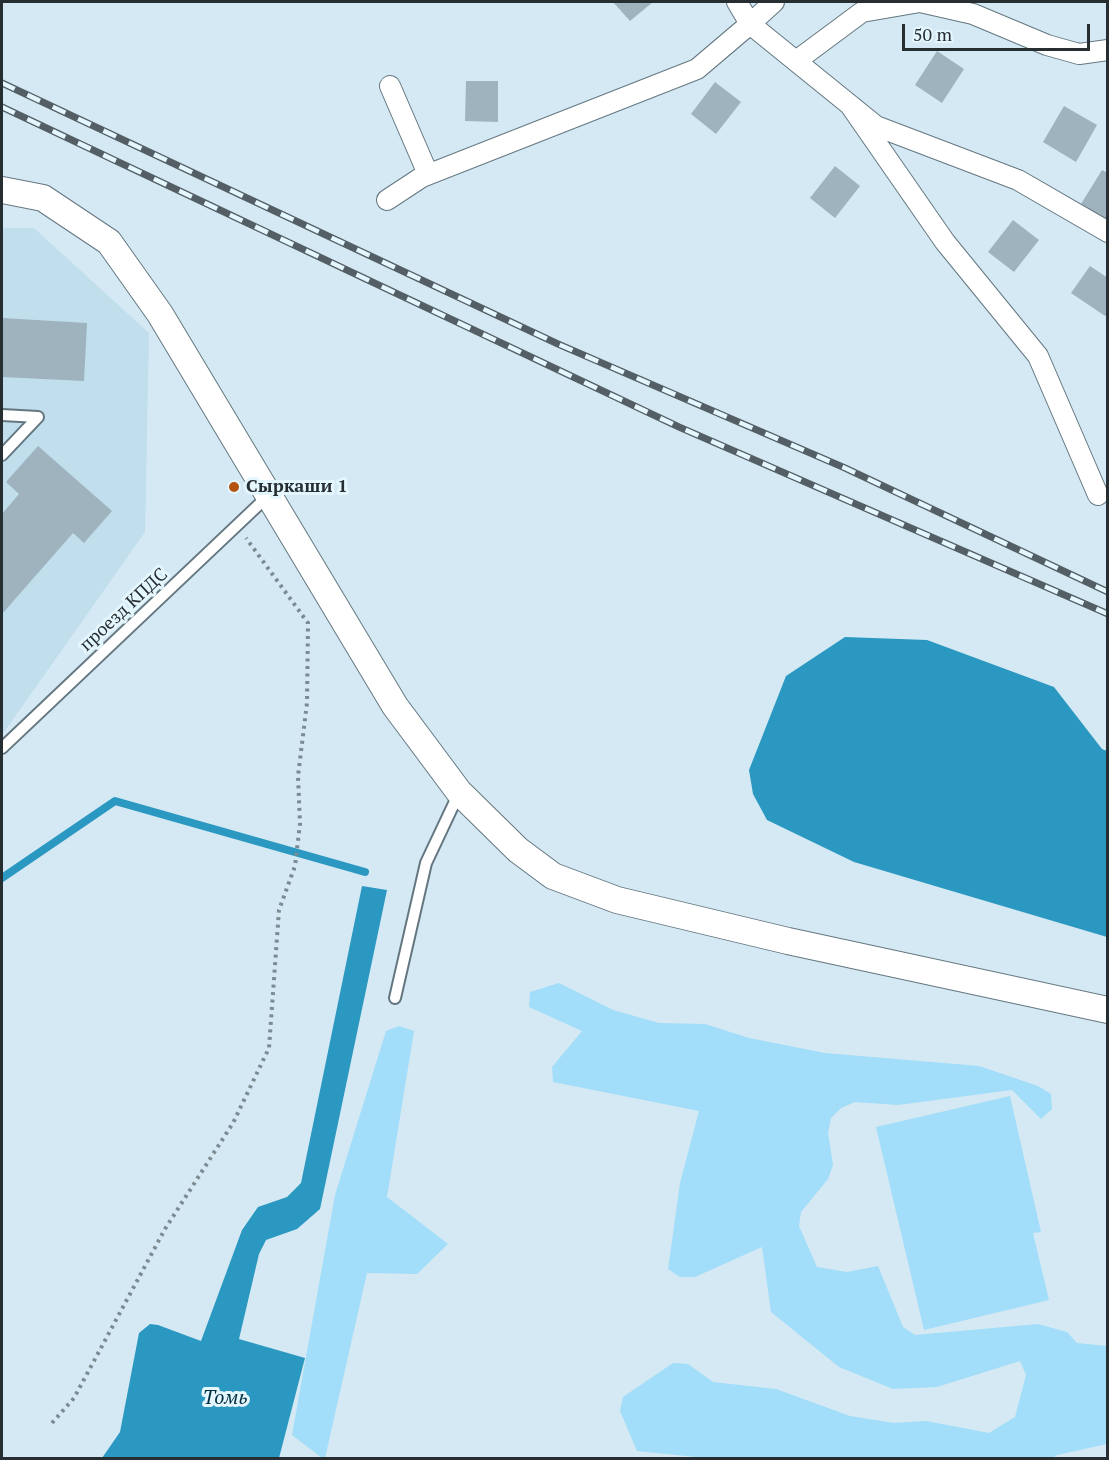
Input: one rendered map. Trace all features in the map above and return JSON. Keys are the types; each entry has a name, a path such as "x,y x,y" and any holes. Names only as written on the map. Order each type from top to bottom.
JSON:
{"street":[{"path":"737,2 750,24 876,126 1018,180 1107,232"},
{"path":"387,200 428,174 697,69 774,2"},
{"path":"796,61 862,12 920,2 972,14 1047,45 1078,54 1107,50"},
{"path":"390,86 428,174"},
{"path":"850,105 945,242 1038,356 1098,495"},
{"path":"2,190 43,198 109,242 160,314 395,706 459,792 518,850 553,876 617,900 788,941 1107,1010"}],"lane":[{"path":"2,415 38,417 2,455"},
{"name":"проезд КПДС","path":"2,748 269,495"},
{"path":"395,998 426,862 459,792"}],"path":[{"path":"52,1423 74,1398 165,1229 234,1123 269,1048 279,910 294,866 300,824 298,776 307,703 308,623 249,541 233,528"}],"shaded area":[{"path":"2,228 34,228 149,333 145,532 2,735"},
{"path":"559,983 613,1010 659,1023 705,1024 749,1038 825,1053 979,1066 1038,1086 1051,1094 1052,1109 1041,1119 1012,1090 898,1105 855,1102 841,1108 831,1118 828,1133 833,1165 828,1179 801,1212 799,1226 817,1267 847,1272 878,1266 903,1327 915,1335 1038,1324 1067,1332 1077,1343 1107,1346 1107,1444 1057,1455 1053,1458 706,1458 637,1451 620,1411 623,1397 673,1363 688,1364 713,1382 776,1389 850,1416 894,1423 926,1421 989,1433 1015,1417 1026,1375 1020,1361 937,1387 893,1389 839,1367 771,1312 762,1247 695,1277 680,1277 668,1269 680,1183 699,1111 553,1082 552,1067 582,1031 529,1007 530,992"},
{"path":"399,1026 414,1031 387,1197 448,1244 417,1274 367,1273 325,1458 322,1458 292,1435 335,1195 386,1031"},
{"path":"1010,1096 1041,1232 1033,1233 1049,1300 924,1330 876,1127"}],"water":[{"path":"845,637 927,640 1054,687 1102,749 1107,751 1107,937 854,862 767,820 753,794 749,770 786,676"},
{"name":"Томь","path":"362,886 387,890 320,1209 297,1229 266,1240 259,1254 239,1339 305,1358 279,1458 102,1458 120,1432 139,1333 150,1324 158,1325 201,1341 242,1230 258,1207 287,1197 301,1183"}],"building":[{"path":"613,2 653,2 630,21"},
{"path":"937,51 964,69 942,103 915,85"},
{"path":"466,81 498,81 498,122 465,121"},
{"path":"715,82 741,102 716,134 691,114"},
{"path":"1064,106 1097,125 1076,162 1043,142"},
{"path":"835,166 860,186 835,218 810,198"},
{"path":"1102,170 1108,173 1108,221 1081,204"},
{"path":"1013,220 1039,240 1014,272 988,252"},
{"path":"1090,266 1108,278 1108,312 1105,316 1071,293"},
{"path":"2,318 87,323 84,381 2,377"},
{"path":"38,446 112,511 84,543 73,533 2,614 2,514 19,494 6,482"}],"waterway":[{"path":"2,878 115,801 365,872"}],"railway":[{"path":"2,83 558,344 845,468 1108,592"},
{"path":"2,107 679,427 1108,614"}],"place":[{"name":"Сыркаши 1","path":"234,487"}]}
